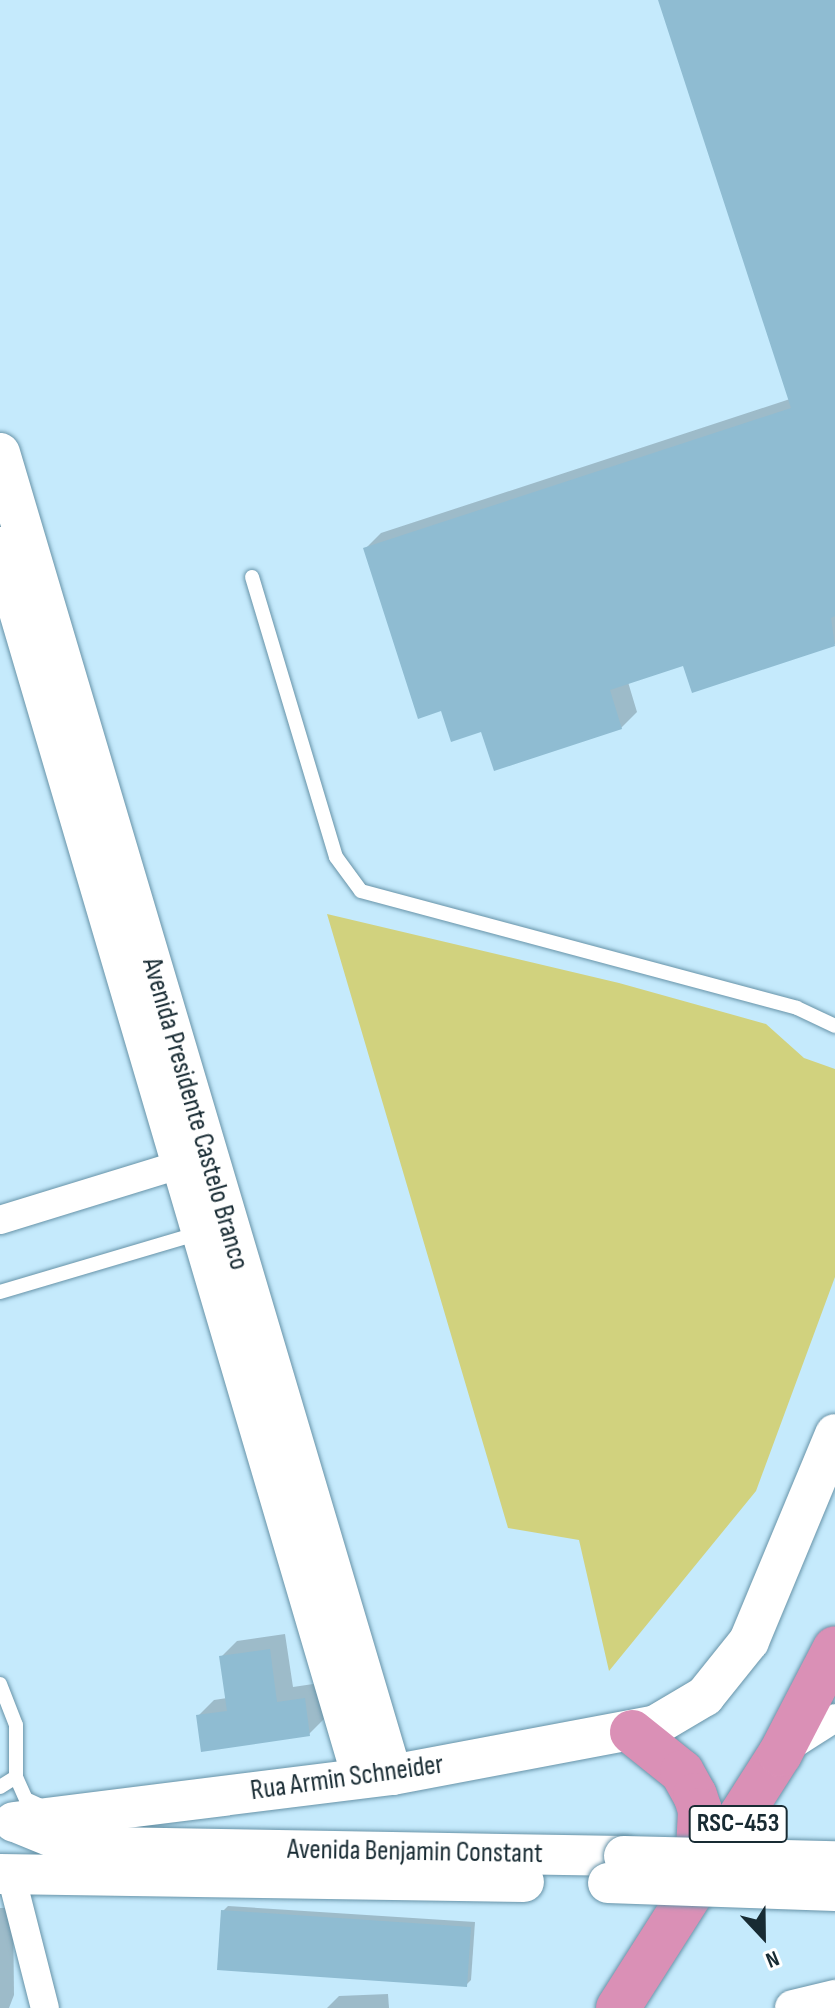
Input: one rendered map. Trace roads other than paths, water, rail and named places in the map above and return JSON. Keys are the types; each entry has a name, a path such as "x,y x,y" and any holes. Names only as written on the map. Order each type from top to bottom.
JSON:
{"highway":[{"name":"RSC-453","path":"618,2008 695,1894 780,1754 835,1648"},
{"path":"632,1732 682,1772 695,1795 700,1810 695,1894"}],"main road":[{"name":"Avenida Presidente Castelo Branco","path":"0,453 97,828 377,1776"},
{"name":"Avenida Presidente Castelo Branco","path":"0,547 97,828"},
{"name":"Rua Armin Schneider","path":"5,1809 59,1815 377,1776 632,1732 705,1696 749,1641 835,1434"},
{"name":"Avenida Benjamin Constant","path":"5,1809 62,1841 108,1847 616,1869 835,1891"},
{"name":"Avenida Benjamin Constant","path":"6,1875 616,1869 835,1861"}],"street":[{"path":"0,1220 193,1161"},
{"path":"780,1754 835,1718"},
{"path":"6,1875 45,2008"},
{"path":"793,2008 835,1998"}],"lane":[{"path":"252,577 336,857 361,891 797,1008 835,1026"},
{"path":"0,1292 214,1228"},
{"path":"0,1684 16,1725 16,1777 5,1809"},
{"path":"16,1777 26,1799 59,1815"}]}
